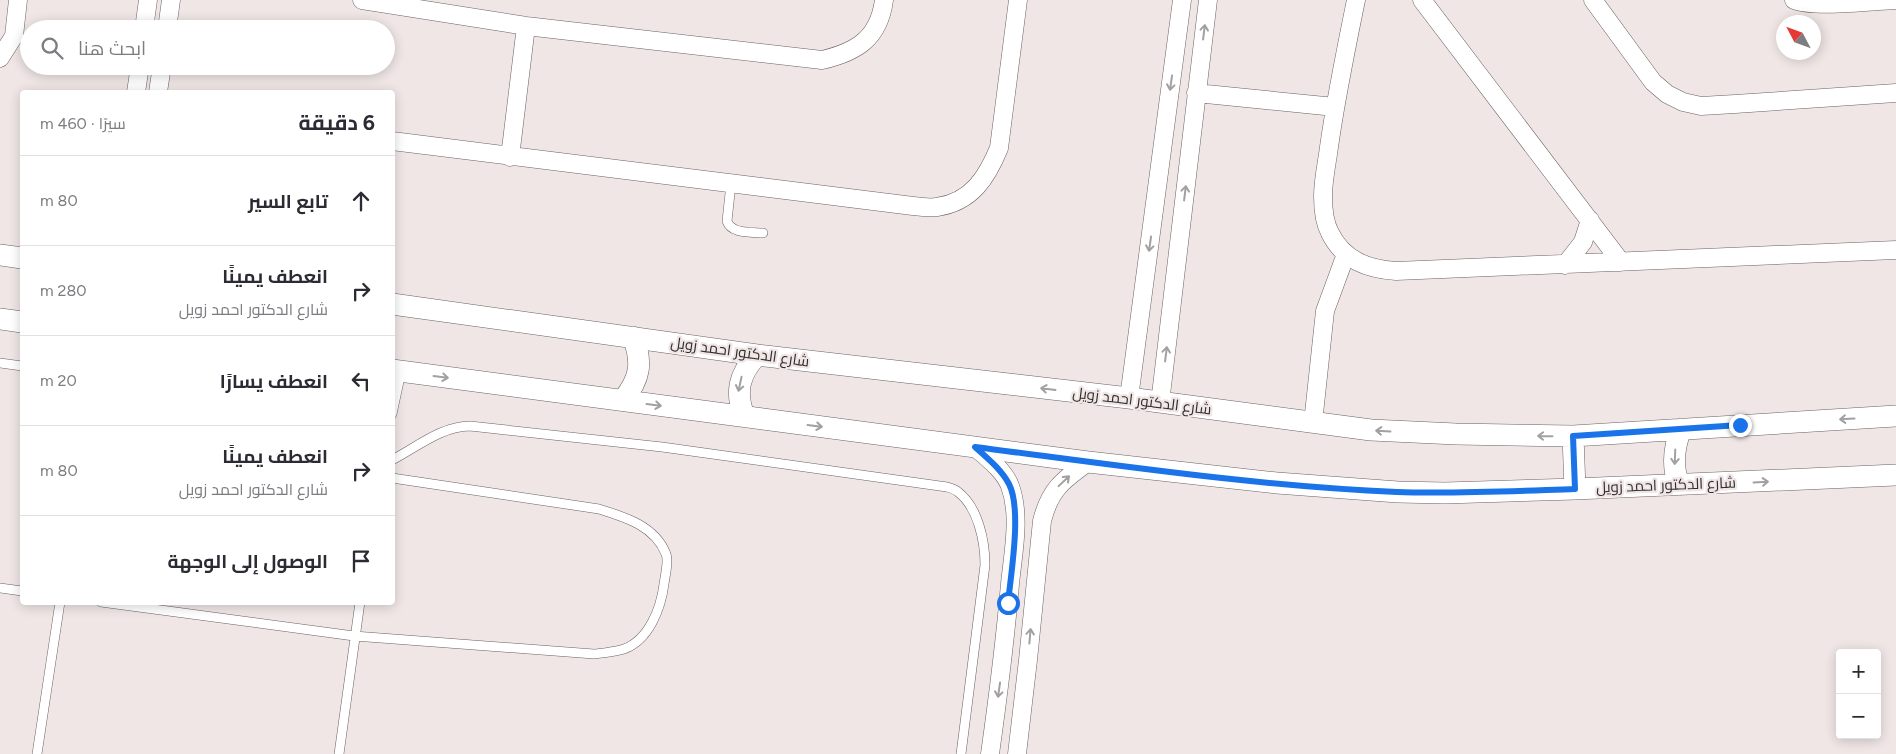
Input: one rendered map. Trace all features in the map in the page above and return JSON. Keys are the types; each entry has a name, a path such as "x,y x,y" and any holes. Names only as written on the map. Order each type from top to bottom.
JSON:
{"street":[{"path":"0,58 14,36 18,0"},
{"path":"145,20 148,0"},
{"path":"168,20 171,0"},
{"path":"362,0 526,26 822,60 842,56 860,46 873,31 882,13 884,0"},
{"path":"395,141 731,184 913,206 937,207 959,201 978,187 990,169 999,148 1018,0"},
{"path":"1129,398 1182,0"},
{"path":"1160,403 1208,0"},
{"path":"1368,0 1354,6 1335,107 1323,196 1324,215 1330,234 1346,254 1358,262 1376,270 1396,271 1896,250"},
{"path":"1422,0 1621,262"},
{"path":"1593,0 1653,82 1667,94 1683,102 1701,106 1896,93"},
{"path":"1794,0 1798,2 1824,3 1896,0"},
{"path":"510,156 526,26"},
{"path":"136,90 139,75"},
{"path":"158,90 161,75"},
{"path":"1196,93 1335,107"},
{"path":"1566,265 1583,242 1590,220"},
{"path":"1313,423 1325,311 1346,254"},
{"path":"0,256 20,258"},
{"name":"شارع الدكتور احمد زويل","path":"395,304 757,355 1129,398 1371,430 1573,436 1896,416"},
{"path":"0,319 20,322"},
{"path":"622,400 632,390 640,364 638,350 633,337"},
{"path":"744,416 739,404 738,390 741,377 757,355"},
{"name":"شارع الدكتور احمد زويل","path":"397,371 1088,462 1277,484 1398,492 1445,493 1679,486 1896,475"},
{"path":"1679,486 1674,454 1681,429"},
{"path":"1573,436 1575,489"},
{"path":"975,447 1000,471 1010,485 1015,507 1014,543 1004,657 990,754"},
{"path":"1017,754 1042,521 1046,504 1054,490 1064,479 1088,462"},
{"path":"1004,657 1028,660"}],"lane":[{"path":"731,184 727,221 729,226 735,230 763,233"},
{"path":"0,363 20,366"},
{"path":"395,388 397,371"},
{"path":"395,458 448,429 470,426 662,447 947,487 958,492 968,504 982,532 985,548 985,565 961,754"},
{"path":"123,605 354,636 594,654 625,649 642,637 654,620 662,597 667,555 656,538 644,527 628,518 599,509 395,478"},
{"path":"0,588 20,591"},
{"path":"38,754 60,605"},
{"path":"339,754 359,605"}],"route":[{"path":"1008,603 1014,543 1015,507 1010,485 1000,471 975,447 1277,484 1398,492 1445,493 1575,489 1573,436 1740,425"}]}
